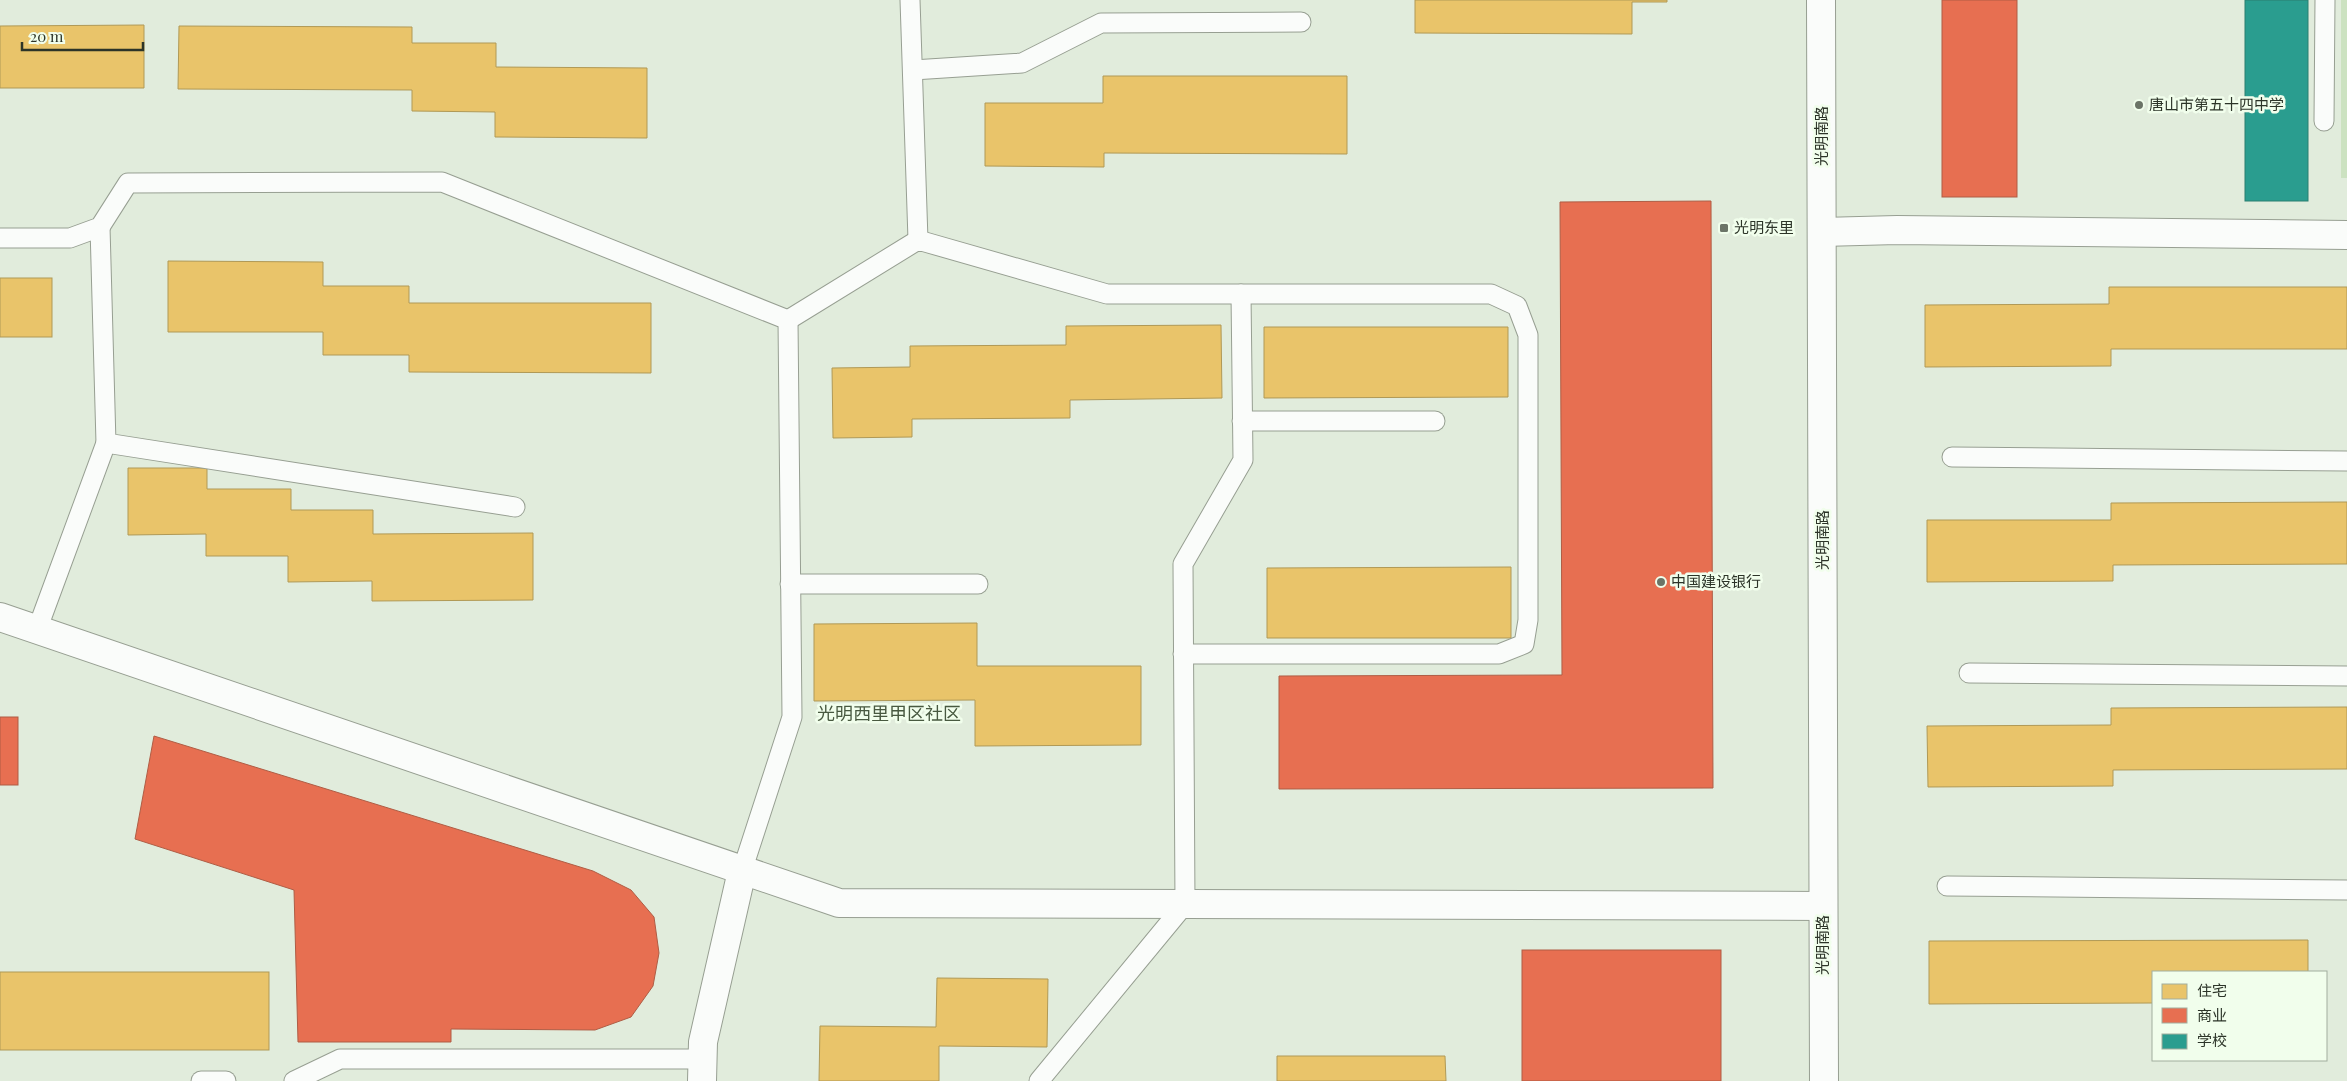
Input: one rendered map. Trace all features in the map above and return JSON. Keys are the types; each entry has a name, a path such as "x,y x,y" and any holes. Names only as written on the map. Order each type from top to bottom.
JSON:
{"street":[{"name":"光明南路","path":"1821,0 1824,1081"},
{"path":"1822,232 1897,230 2347,235"},
{"path":"0,617 839,903 1823,906"},
{"path":"702,1070 703,1042 742,871"}],"lane":[{"path":"910,0 918,240"},
{"path":"2324,121 2325,0"},
{"path":"913,70 1022,63 1101,23 1301,22"},
{"path":"37,630 106,443 100,227 128,183 442,182 788,320"},
{"path":"0,238 70,238 100,227"},
{"path":"788,320 918,240 1108,294 1490,294 1517,306 1528,335 1528,620 1524,644 1499,654 1183,654"},
{"path":"1039,1081 1185,904 1183,564 1243,460 1240,294"},
{"path":"742,871 792,717 788,320"},
{"path":"1242,420 1435,420"},
{"path":"106,443 515,507"},
{"path":"1952,458 2347,461"},
{"path":"790,584 978,584"},
{"path":"1969,672 2347,676"},
{"path":"1947,886 2347,890"},
{"path":"294,1081 340,1059 702,1070"},
{"path":"201,1081 226,1081"}],"green space":[{"path":"2341,0 2347,0 2347,178 2341,178"}],"building: 住宅":[{"path":"1415,0 1667,0 1667,2 1632,2 1632,34 1415,33"},
{"path":"144,25 144,88 0,88 0,26"},
{"path":"179,26 412,27 412,43 496,43 496,67 647,68 647,138 495,137 495,112 412,111 412,90 178,89"},
{"path":"1103,76 1347,76 1347,154 1104,153 1104,167 985,166 985,103 1103,103"},
{"path":"168,261 323,262 323,286 409,286 409,303 651,303 651,373 409,372 409,355 323,355 323,332 168,332"},
{"path":"0,278 52,278 52,337 0,337"},
{"path":"2109,287 2347,287 2347,349 2111,349 2111,366 1925,367 1925,305 2109,304"},
{"path":"1221,325 1222,398 1070,400 1070,418 912,419 912,437 833,438 832,368 910,367 910,346 1066,345 1066,326"},
{"path":"1264,327 1508,327 1508,397 1264,398"},
{"path":"128,468 207,468 207,489 291,489 291,510 373,510 373,534 533,533 533,600 372,601 372,581 288,582 288,556 206,556 206,534 128,535"},
{"path":"2347,502 2347,564 2113,565 2113,581 1927,582 1927,520 2111,520 2111,503"},
{"path":"1511,567 1511,638 1267,638 1267,568"},
{"path":"977,623 977,666 1141,666 1141,745 975,746 975,700 814,701 814,624"},
{"path":"2347,707 2347,769 2113,770 2113,786 1928,787 1927,726 2111,725 2111,708"},
{"path":"2308,940 2308,971 2152,971 2152,1003 1929,1004 1929,941"},
{"path":"0,972 269,972 269,1050 0,1050"},
{"path":"937,978 1048,979 1047,1047 939,1046 939,1081 819,1081 820,1026 936,1027"},
{"path":"1277,1056 1445,1056 1446,1081 1277,1081"}],"building: 商业":[{"path":"1942,0 2017,0 2017,197 1942,197"},
{"path":"1711,201 1713,788 1279,789 1279,676 1562,675 1560,202"},
{"path":"0,717 18,717 18,785 0,785"},
{"path":"154,736 593,871 631,890 654,917 659,953 653,986 631,1017 595,1030 451,1029 451,1042 298,1042 294,890 135,839"},
{"path":"1522,950 1721,950 1721,1081 1522,1081"}],"building: 学校":[{"path":"2245,0 2308,0 2308,201 2245,201"}],"place":[{"name":"唐山市第五十四中学","path":"2139,105"},
{"name":"光明东里","path":"1724,228"},
{"name":"中国建设银行","path":"1661,582"}],"district":[{"name":"光明西里甲区社区","path":"889,714"}]}
